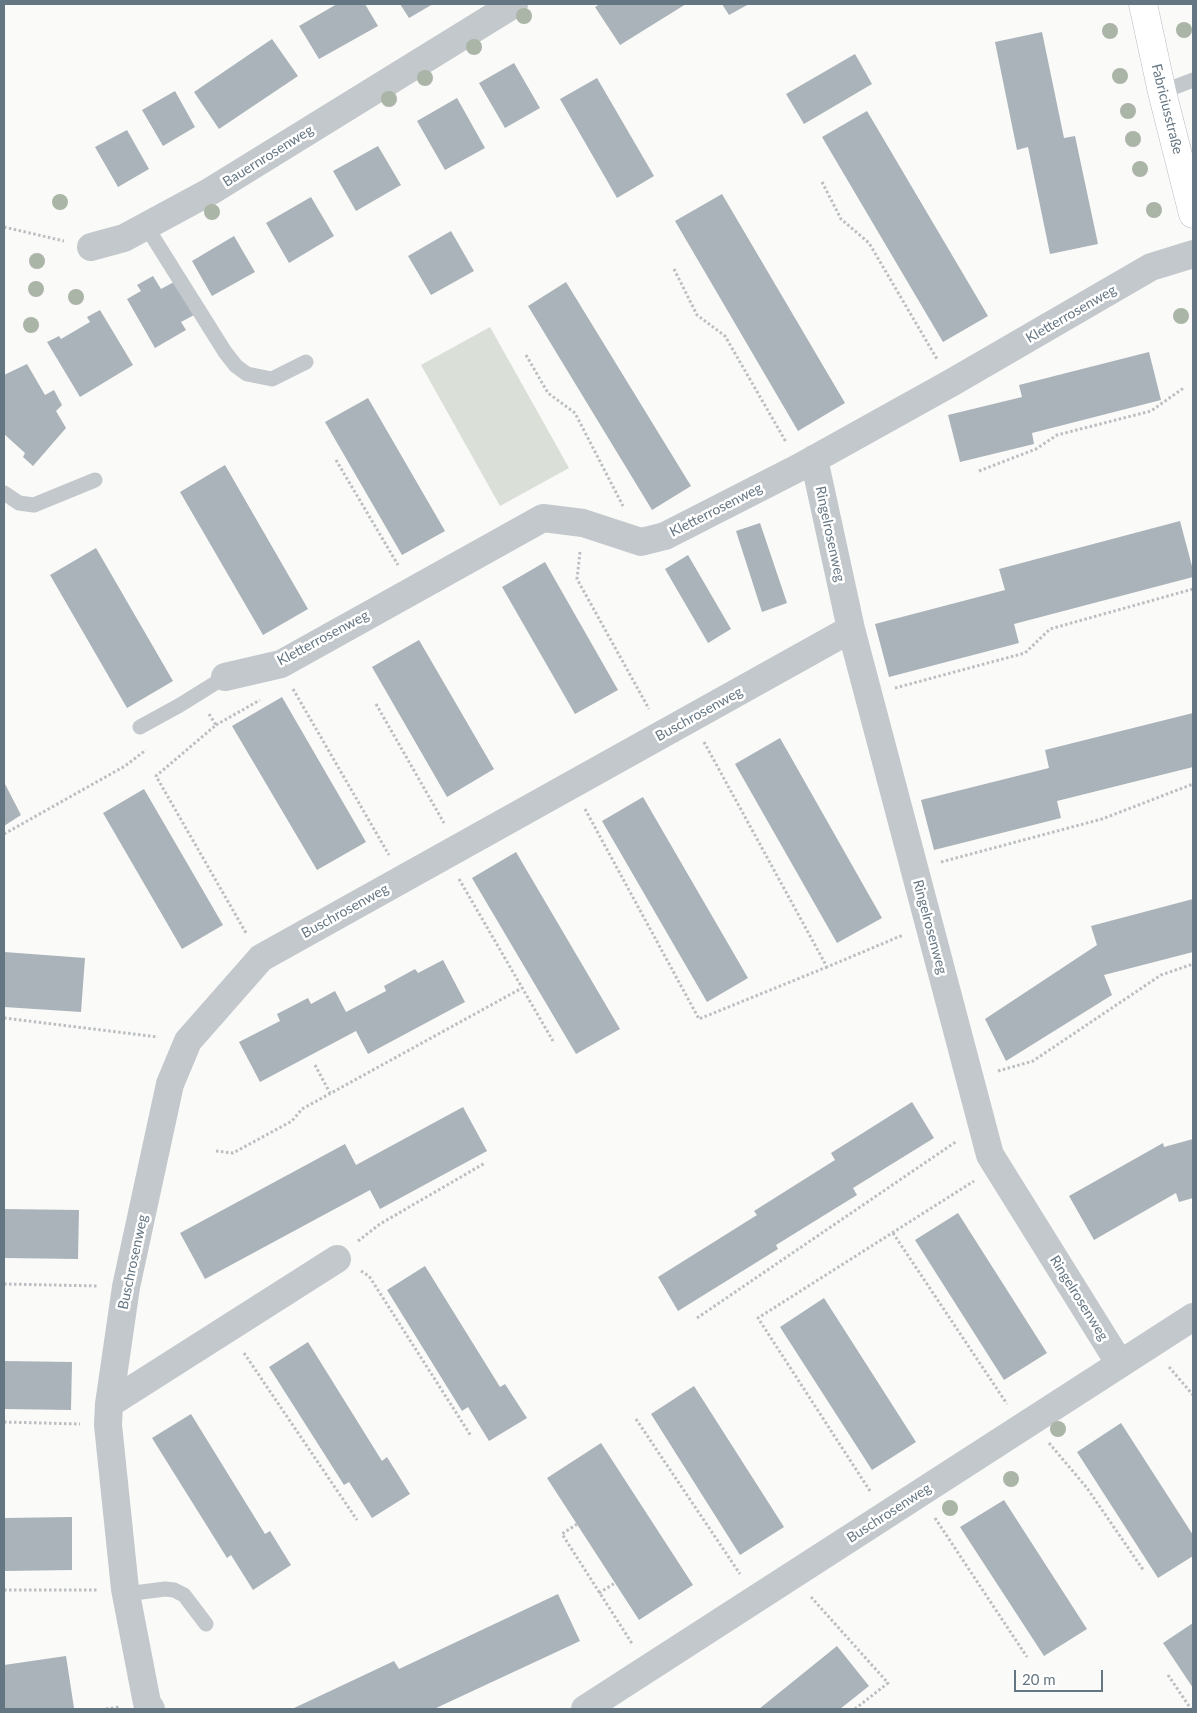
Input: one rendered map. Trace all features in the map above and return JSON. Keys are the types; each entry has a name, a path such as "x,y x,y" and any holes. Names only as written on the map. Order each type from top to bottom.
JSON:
{"street":[{"name":"Bauernrosenweg","path":"91,247 124,238 211,191 514,4"},
{"name":"Fabriciusstraße","path":"1143,4 1162,92 1193,214"},
{"name":"Kletterrosenweg","path":"225,677 281,664 543,518 583,522 641,542 665,536 807,463 951,383 1151,267 1193,254"},
{"name":"Ringelrosenweg","path":"807,463 990,1155 1120,1364"},
{"name":"Buschrosenweg","path":"151,1709 147,1704 126,1592 108,1414 126,1287 170,1084 188,1041 261,958 851,629"},
{"path":"108,1414 228,1329 337,1258"},
{"name":"Buschrosenweg","path":"585,1709 1193,1317"}],"lane":[{"path":"1162,92 1193,80"},
{"path":"146,226 225,352 236,366 247,374 272,379 306,362"},
{"path":"4,493 19,503 34,505 95,480"},
{"path":"140,727 225,677"},
{"path":"126,1592 174,1590 184,1595 206,1624"}],"path":[{"path":"822,182 841,219 868,243 951,383"},
{"path":"4,227 91,247"},
{"path":"674,269 697,315 725,336 807,463"},
{"path":"526,355 548,392 575,413 641,542"},
{"path":"979,471 1036,449 1057,435 1151,411 1185,386"},
{"path":"336,460 412,590"},
{"path":"583,522 577,579 663,734"},
{"path":"868,696 1025,653 1050,629 1193,589"},
{"path":"290,683 403,879"},
{"path":"261,958 156,776 216,725 265,697"},
{"path":"376,704 522,988 553,1041"},
{"path":"208,713 216,725"},
{"path":"691,718 827,967"},
{"path":"4,834 125,766 149,748"},
{"path":"914,869 1102,819 1193,784"},
{"path":"572,785 700,1019 929,924"},
{"path":"970,1080 1033,1061 1161,975 1193,964"},
{"path":"216,1151 233,1153 292,1121 302,1109 330,1093 522,988"},
{"path":"4,1018 188,1041"},
{"path":"315,1065 330,1093"},
{"path":"697,1318 982,1124"},
{"path":"471,1436 369,1276 337,1258 380,1224 485,1163"},
{"path":"886,1515 758,1318 997,1166"},
{"path":"893,1233 1026,1424 1087,1488 1144,1572"},
{"path":"4,1284 126,1287"},
{"path":"228,1329 357,1520"},
{"path":"1149,1346 1193,1395"},
{"path":"4,1422 108,1414"},
{"path":"636,1419 756,1598"},
{"path":"919,1494 1027,1657"},
{"path":"577,1524 562,1534 648,1669"},
{"path":"792,1575 888,1683 855,1709"},
{"path":"600,1593 615,1583"},
{"path":"4,1590 126,1592"},
{"path":"1168,1675 1191,1709"}],"shaded area":[{"path":"490,327 569,468 500,506 421,365"}],"building":[{"path":"337,4 365,4 378,26 319,59 299,26"},
{"path":"400,4 433,4 409,18"},
{"path":"600,4 686,4 620,45 595,7"},
{"path":"722,4 749,4 729,15"},
{"path":"1042,32 1064,138 1075,136 1098,244 1050,254 1028,147 1017,150 995,42"},
{"path":"272,39 298,76 219,129 194,92"},
{"path":"855,54 872,84 804,124 786,94"},
{"path":"514,63 540,108 505,128 479,83"},
{"path":"597,78 654,176 617,198 560,99"},
{"path":"175,91 195,127 163,146 142,110"},
{"path":"457,98 485,148 445,170 417,121"},
{"path":"867,111 988,316 943,342 822,137"},
{"path":"127,130 149,169 118,187 95,147"},
{"path":"378,146 401,185 356,211 333,171"},
{"path":"722,194 845,403 798,431 675,221"},
{"path":"311,197 334,236 289,263 266,223"},
{"path":"451,231 474,271 431,295 408,256"},
{"path":"234,236 255,272 212,296 192,261"},
{"path":"153,276 161,289 174,282 194,315 181,322 186,330 155,348 127,299 141,291 137,285"},
{"path":"566,282 691,486 652,510 528,306"},
{"path":"100,310 133,365 80,397 47,342 59,336 61,339 90,322 87,317"},
{"path":"1149,352 1161,400 1032,433 1034,444 960,462 948,415 1022,397 1019,385"},
{"path":"27,364 45,395 54,390 62,405 56,411 66,428 33,466 23,457 25,453 4,434 4,375"},
{"path":"368,398 445,531 402,555 325,422"},
{"path":"225,465 308,609 263,635 180,492"},
{"path":"1180,521 1193,570 1193,577 1014,624 1019,643 889,677 875,624 1005,590 999,569"},
{"path":"760,523 787,603 762,612 736,531"},
{"path":"96,548 173,681 127,708 50,575"},
{"path":"688,555 731,629 708,643 665,569"},
{"path":"545,562 618,690 575,714 502,587"},
{"path":"419,640 494,769 447,797 372,667"},
{"path":"282,697 366,842 317,870 232,726"},
{"path":"1193,713 1193,767 1057,801 1061,818 934,850 921,800 1049,768 1045,750"},
{"path":"780,738 882,918 837,943 735,764"},
{"path":"4,782 21,815 4,826"},
{"path":"144,789 223,925 182,949 103,813"},
{"path":"643,797 748,978 707,1002 602,821"},
{"path":"516,852 620,1029 576,1054 472,878"},
{"path":"1193,899 1193,952 1104,975 1112,995 1006,1061 985,1019 1097,945 1091,926"},
{"path":"4,952 85,958 81,1012 4,1007"},
{"path":"443,960 465,1002 368,1054 356,1031 260,1082 239,1042 280,1021 277,1014 308,998 311,1004 335,991 346,1012 386,991 384,986 415,969 418,973"},
{"path":"912,1102 934,1138 853,1188 857,1195 776,1245 778,1249 678,1311 658,1277 757,1215 754,1211 835,1160 831,1153"},
{"path":"463,1107 487,1151 380,1209 370,1190 205,1279 180,1233 345,1144 356,1165"},
{"path":"1193,1139 1193,1198 1179,1202 1176,1193 1094,1240 1069,1196 1163,1143 1164,1147"},
{"path":"4,1209 79,1210 78,1259 4,1258"},
{"path":"958,1213 1047,1353 1004,1380 915,1240"},
{"path":"425,1266 500,1387 505,1384 527,1418 489,1441 468,1407 462,1411 387,1290"},
{"path":"824,1298 916,1442 872,1470 780,1327"},
{"path":"308,1342 382,1461 387,1457 410,1494 372,1518 349,1482 344,1485 269,1367"},
{"path":"4,1361 72,1362 71,1410 4,1409"},
{"path":"694,1386 784,1527 740,1555 651,1414"},
{"path":"191,1414 265,1534 270,1531 291,1565 253,1590 231,1555 227,1558 152,1438"},
{"path":"1121,1423 1193,1535 1193,1556 1158,1578 1077,1452"},
{"path":"601,1443 693,1585 639,1620 547,1478"},
{"path":"1004,1500 1087,1629 1044,1656 960,1527"},
{"path":"72,1517 72,1570 4,1571 4,1518"},
{"path":"558,1594 580,1641 434,1709 292,1709 394,1661 399,1669"},
{"path":"1193,1623 1193,1688 1163,1643"},
{"path":"837,1646 869,1686 840,1709 759,1709"},
{"path":"66,1656 74,1708 4,1709 4,1665"}]}
